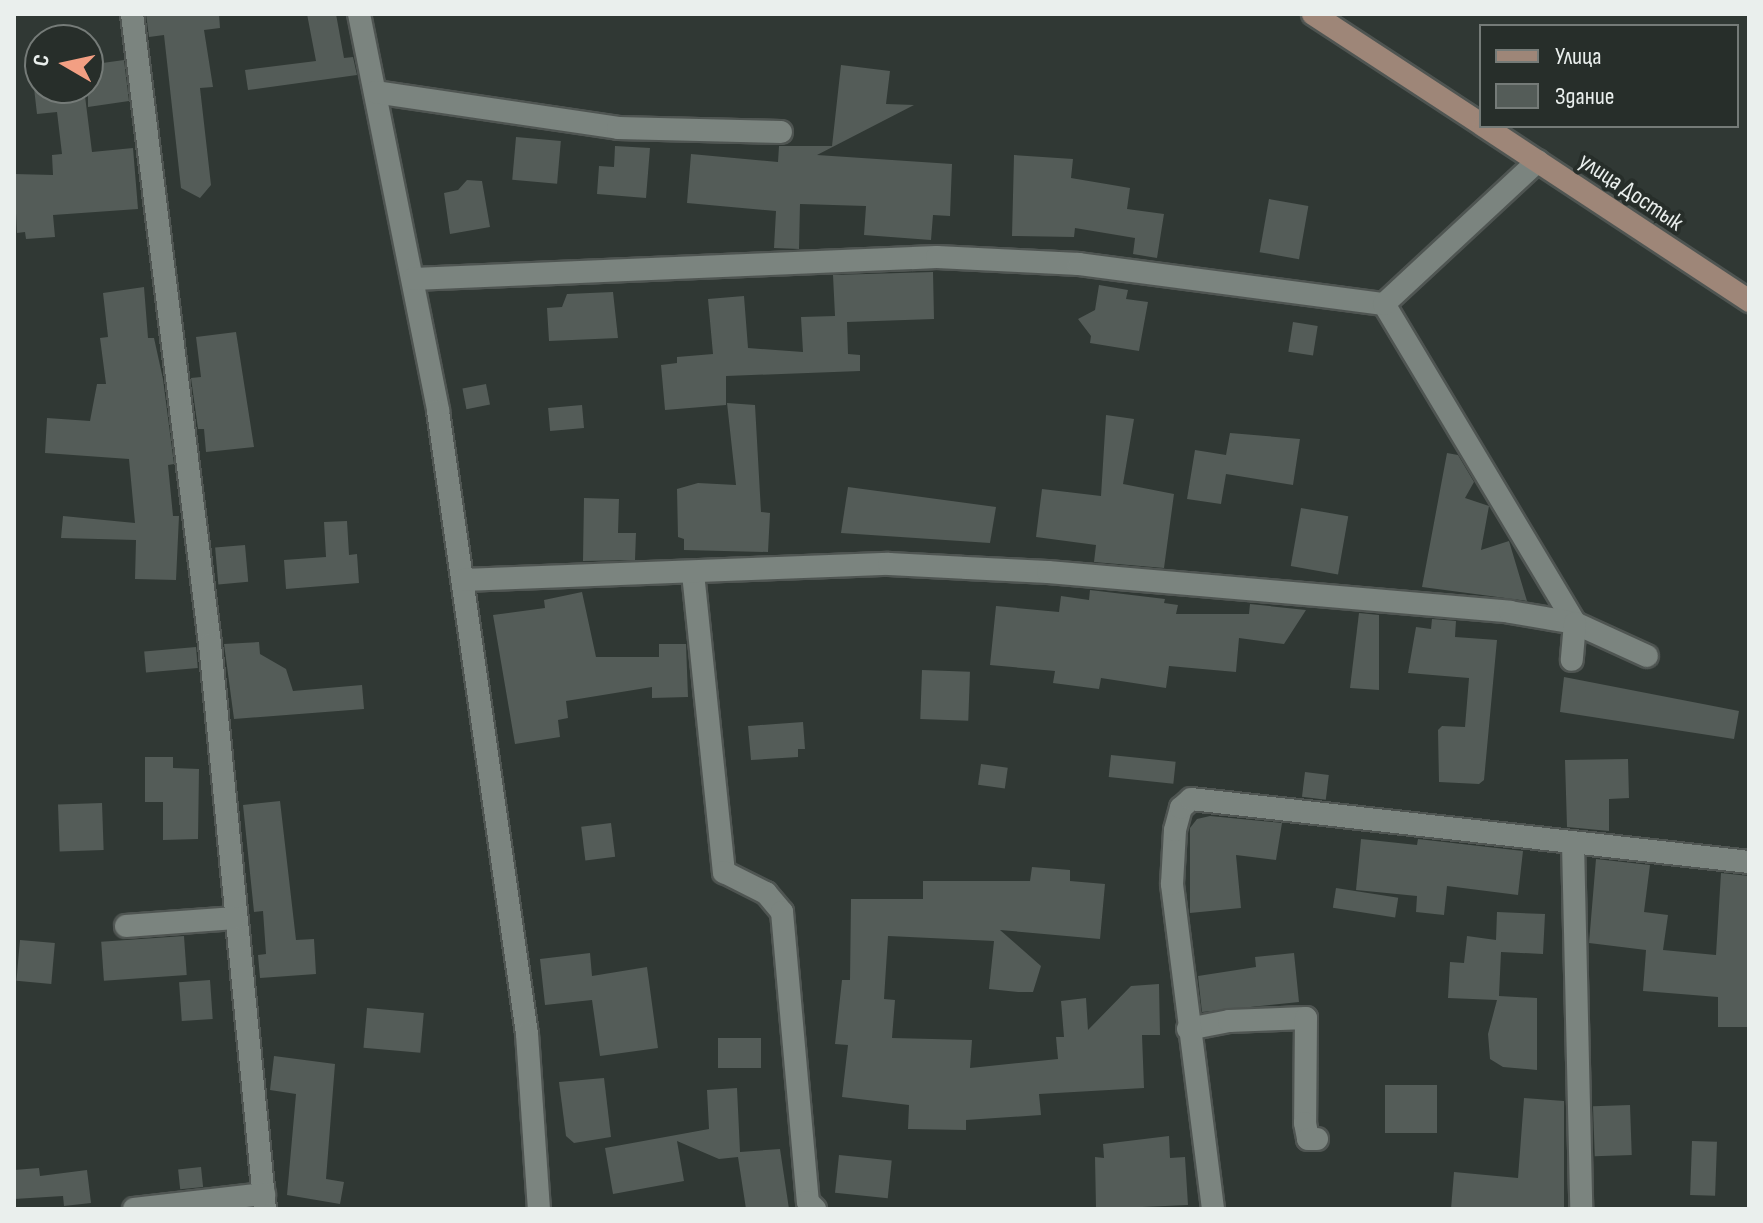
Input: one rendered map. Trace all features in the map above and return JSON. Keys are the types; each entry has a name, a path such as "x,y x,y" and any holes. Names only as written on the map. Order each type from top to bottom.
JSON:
{"main road":[{"name":"улица Достык","path":"1313,14 1479,122"},
{"name":"улица Достык","path":"1488,128 1749,301"}],"street":[{"path":"132,14 210,644 265,1202 134,1209"},
{"path":"359,14 413,279 463,580 527,1034 539,1209"},
{"path":"375,92 618,128 781,132"},
{"path":"1384,304 1538,161"},
{"path":"413,279 864,257 983,259 1210,278 1384,304"},
{"path":"1384,304 1575,623 1572,660"},
{"path":"463,580 889,564 1048,572 1510,612 1575,623 1647,656"},
{"path":"693,573 724,872 766,893 782,912 808,1202 815,1209"},
{"path":"1213,1209 1172,884 1175,830 1181,808 1191,799 1749,862"},
{"path":"1573,843 1581,1209"},
{"path":"126,926 235,918"},
{"path":"1188,1029 1229,1021 1306,1018 1305,1123 1308,1139 1317,1139"}],"building":[{"path":"146,14 219,14 220,28 204,30 213,87 200,88 211,185 200,198 181,188 164,35 149,37"},
{"path":"307,14 336,14 344,58 353,57 357,75 248,90 245,70 316,61"},
{"path":"124,60 129,101 88,107 88,104 104,104 104,63"},
{"path":"841,65 890,71 886,104 914,105 817,155 952,164 950,216 933,215 931,240 864,235 866,206 800,204 799,249 774,248 776,211 687,203 691,154 778,162 779,146 832,146"},
{"path":"36,104 86,104 92,152 133,148 138,209 53,215 55,237 26,239 25,232 17,233 14,174 53,175 52,155 62,154 57,112 37,114"},
{"path":"516,137 561,141 557,184 512,180"},
{"path":"615,146 650,148 646,198 597,194 599,166 614,167"},
{"path":"1014,155 1073,159 1071,178 1130,188 1127,209 1164,214 1157,258 1133,254 1135,238 1075,228 1074,237 1012,236"},
{"path":"467,180 482,181 490,227 450,234 444,193 458,190"},
{"path":"1269,199 1308,206 1299,259 1260,252"},
{"path":"933,272 934,319 847,322 848,354 860,355 860,371 726,376 726,405 665,410 661,365 677,363 677,357 713,354 708,299 744,296 748,348 803,352 801,317 835,316 833,275"},
{"path":"1099,285 1128,290 1126,299 1148,302 1139,351 1090,343 1091,336 1078,319 1095,310"},
{"path":"144,287 148,338 154,338 163,379 174,464 168,465 173,516 179,516 176,580 135,579 136,540 61,538 63,516 135,523 129,459 45,453 47,418 90,421 97,384 106,384 100,338 108,337 103,293"},
{"path":"613,292 618,338 549,341 547,308 562,307 567,294"},
{"path":"1293,322 1318,326 1313,356 1288,352"},
{"path":"236,332 254,447 206,452 204,429 198,429 191,378 201,377 196,337"},
{"path":"486,384 490,405 466,409 462,389"},
{"path":"727,403 755,405 761,512 770,513 768,552 684,550 684,539 678,537 677,489 698,483 736,485"},
{"path":"582,405 584,428 550,431 548,408"},
{"path":"1106,415 1134,419 1123,484 1174,494 1164,568 1094,562 1096,545 1036,537 1042,489 1101,496"},
{"path":"1230,433 1300,439 1293,485 1226,474 1221,504 1187,499 1195,450 1226,455"},
{"path":"1447,453 1458,455 1474,482 1465,498 1489,506 1481,550 1509,541 1527,601 1422,587"},
{"path":"848,487 996,507 990,543 841,533"},
{"path":"584,498 619,499 618,533 636,533 635,560 583,561"},
{"path":"1301,508 1348,516 1338,574 1291,566"},
{"path":"347,521 349,555 357,554 359,583 286,589 284,560 326,557 324,522"},
{"path":"245,545 248,582 218,584 215,548"},
{"path":"1090,590 1165,599 1164,603 1178,605 1176,614 1249,614 1250,604 1306,610 1284,644 1239,638 1236,672 1169,666 1166,688 1101,678 1099,689 1053,683 1055,671 990,665 996,606 1059,612 1061,596 1089,600"},
{"path":"582,592 596,657 659,657 659,644 686,644 688,697 652,698 652,687 566,701 568,718 558,720 560,737 515,744 493,615 545,608 544,600"},
{"path":"1359,613 1379,615 1379,690 1350,688"},
{"path":"1432,619 1456,621 1455,637 1497,640 1484,780 1479,784 1439,782 1438,730 1442,726 1465,727 1469,678 1408,673 1416,627 1431,629"},
{"path":"259,642 260,654 286,669 293,691 362,685 364,709 234,719 224,644"},
{"path":"196,647 198,668 146,672 144,652"},
{"path":"922,670 970,672 968,721 920,719"},
{"path":"1564,677 1739,711 1734,739 1560,712"},
{"path":"803,722 805,749 798,749 798,757 751,760 748,726"},
{"path":"1111,755 1176,762 1173,784 1109,777"},
{"path":"145,757 173,757 173,768 199,769 198,839 163,840 163,802 145,802"},
{"path":"1628,759 1629,798 1609,799 1609,831 1567,827 1565,760"},
{"path":"981,764 1008,768 1005,789 978,785"},
{"path":"1305,772 1329,775 1326,800 1302,797"},
{"path":"280,801 296,940 314,939 316,974 260,978 258,955 266,954 263,911 254,912 243,805"},
{"path":"102,803 104,850 60,852 58,805"},
{"path":"1210,816 1282,823 1276,860 1236,855 1241,908 1190,913 1190,828 1197,819"},
{"path":"611,823 615,857 585,860 581,827"},
{"path":"1361,839 1417,845 1418,839 1523,851 1518,895 1447,886 1444,915 1416,912 1417,896 1356,890"},
{"path":"1596,859 1650,865 1644,912 1668,915 1663,950 1716,955 1721,873 1749,876 1749,1027 1718,1027 1718,997 1643,991 1646,950 1589,943"},
{"path":"1032,867 1070,870 1070,881 1105,884 1100,939 1000,930 1041,966 1033,992 1018,992 989,989 994,941 888,936 884,999 895,1000 892,1038 972,1040 970,1068 1058,1059 1056,1037 1064,1037 1061,1001 1086,998 1088,1030 1131,986 1159,984 1160,1035 1142,1035 1144,1088 1039,1094 1041,1115 966,1120 966,1130 908,1129 909,1105 842,1097 848,1045 835,1044 842,980 850,980 851,899 923,899 923,881 1030,881"},
{"path":"1336,888 1398,898 1395,918 1333,908"},
{"path":"1497,912 1545,914 1543,954 1501,952 1499,996 1537,998 1537,1070 1503,1067 1490,1059 1488,1034 1497,1000 1448,998 1450,962 1464,963 1467,936 1496,940"},
{"path":"184,936 187,975 104,981 101,942"},
{"path":"20,940 55,943 51,984 16,981"},
{"path":"590,953 592,976 647,967 658,1048 600,1056 592,1000 545,1005 540,959"},
{"path":"1294,953 1299,1002 1202,1012 1198,976 1256,967 1255,957"},
{"path":"210,980 213,1019 182,1021 179,982"},
{"path":"367,1008 424,1013 420,1053 364,1048"},
{"path":"718,1038 761,1038 761,1068 718,1068"},
{"path":"274,1056 335,1064 326,1179 344,1182 340,1204 287,1195 296,1094 270,1090"},
{"path":"604,1078 611,1137 574,1143 566,1136 559,1082"},
{"path":"1385,1085 1437,1085 1437,1133 1385,1133"},
{"path":"737,1088 740,1152 780,1149 789,1209 746,1209 738,1157 719,1159 677,1141 684,1181 613,1194 605,1148 709,1129 707,1090"},
{"path":"1524,1098 1564,1101 1564,1209 1451,1209 1454,1172 1518,1178"},
{"path":"1630,1105 1632,1155 1595,1156 1593,1106"},
{"path":"1169,1136 1170,1158 1185,1157 1188,1205 1096,1209 1095,1157 1104,1158 1103,1144"},
{"path":"1692,1141 1717,1142 1715,1196 1690,1195"},
{"path":"839,1155 892,1161 888,1198 835,1193"},
{"path":"201,1167 203,1187 180,1189 178,1169"},
{"path":"39,1168 40,1176 87,1170 91,1203 64,1206 63,1196 14,1199 14,1170"}]}
